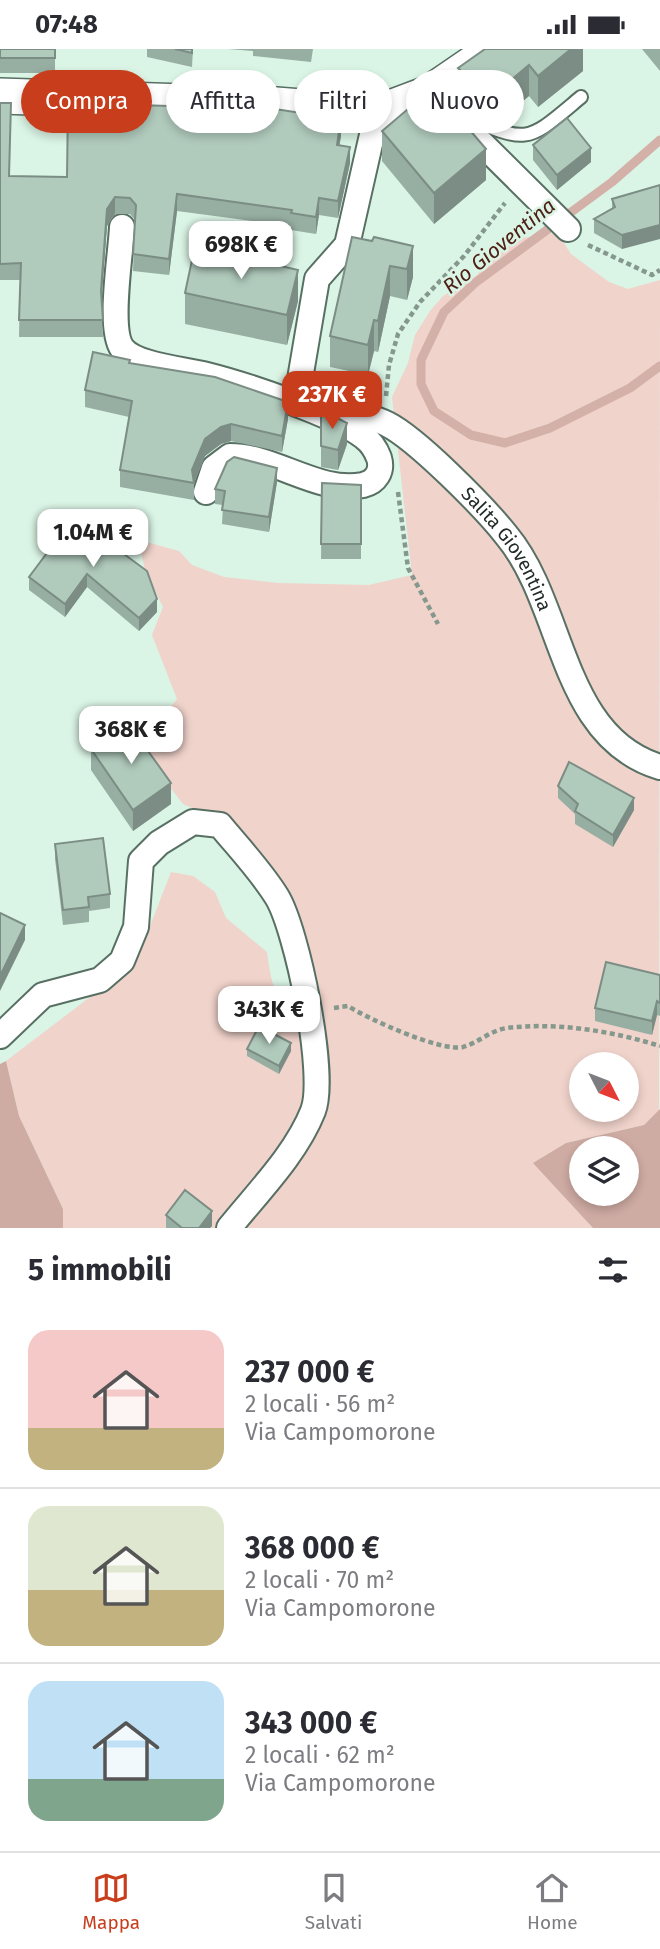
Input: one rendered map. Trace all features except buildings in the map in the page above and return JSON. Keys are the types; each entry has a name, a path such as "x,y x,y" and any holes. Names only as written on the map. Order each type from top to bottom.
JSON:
{"main road":[{"path":"472,70 494,49"},
{"path":"0,96 130,111 294,106"}],"street":[{"name":"Salita Gioventina","path":"372,133 347,245 317,279 300,379 303,387 317,397 389,425 418,448 507,535 546,607 568,668 605,734 640,761 660,767"},
{"path":"473,133 568,229"},
{"path":"122,243 117,324 120,345 126,352 164,366 208,375 313,412 363,436 374,448 381,465 379,476 370,484 348,488 230,456 214,468 206,492"},
{"path":"0,1036 43,995 100,980 122,961 136,927 141,861 159,843 193,822 220,825 278,898 303,976 316,1077 314,1108 301,1135 229,1228"}],"lane":[{"path":"507,133 526,137 544,128 581,97"}],"path":[{"path":"389,365 398,334 420,302 464,256 522,180"},
{"path":"568,229 587,245 611,258 652,275 660,270"},
{"path":"408,568 438,624"},
{"path":"309,1011 348,1006 384,1026 461,1048 504,1028 567,1027 660,1046"}],"shaded area":[{"path":"550,233 560,237 571,254 609,282 628,289 660,280 659,1111 644,1125 596,1136 569,1136 569,1142 534,1163 569,1202 569,1206 573,1206 593,1228 63,1228 63,1209 19,1116 6,1061 136,962 171,872 193,876 215,892 226,918 267,952 278,996 314,1025 282,924 214,818 183,804 151,763 142,734 158,722 177,699 152,635 163,607 145,571 139,540 179,551 192,565 224,577 278,583 369,585 412,575 392,397 408,363 415,335 430,311 443,296 477,275 504,245 512,240"},
{"path":"6,1061 19,1116 63,1209 63,1228 0,1228 0,1064"},
{"path":"660,1109 660,1228 593,1228 573,1206 639,1206 639,1136 596,1136 644,1125"},
{"path":"569,1142 569,1202 533,1163"}],"waterway":[{"name":"Rio Gioventina","path":"660,140 612,182 475,283 444,312 421,360 421,384 434,411 471,435 505,443 550,428 630,388 660,366"}]}
